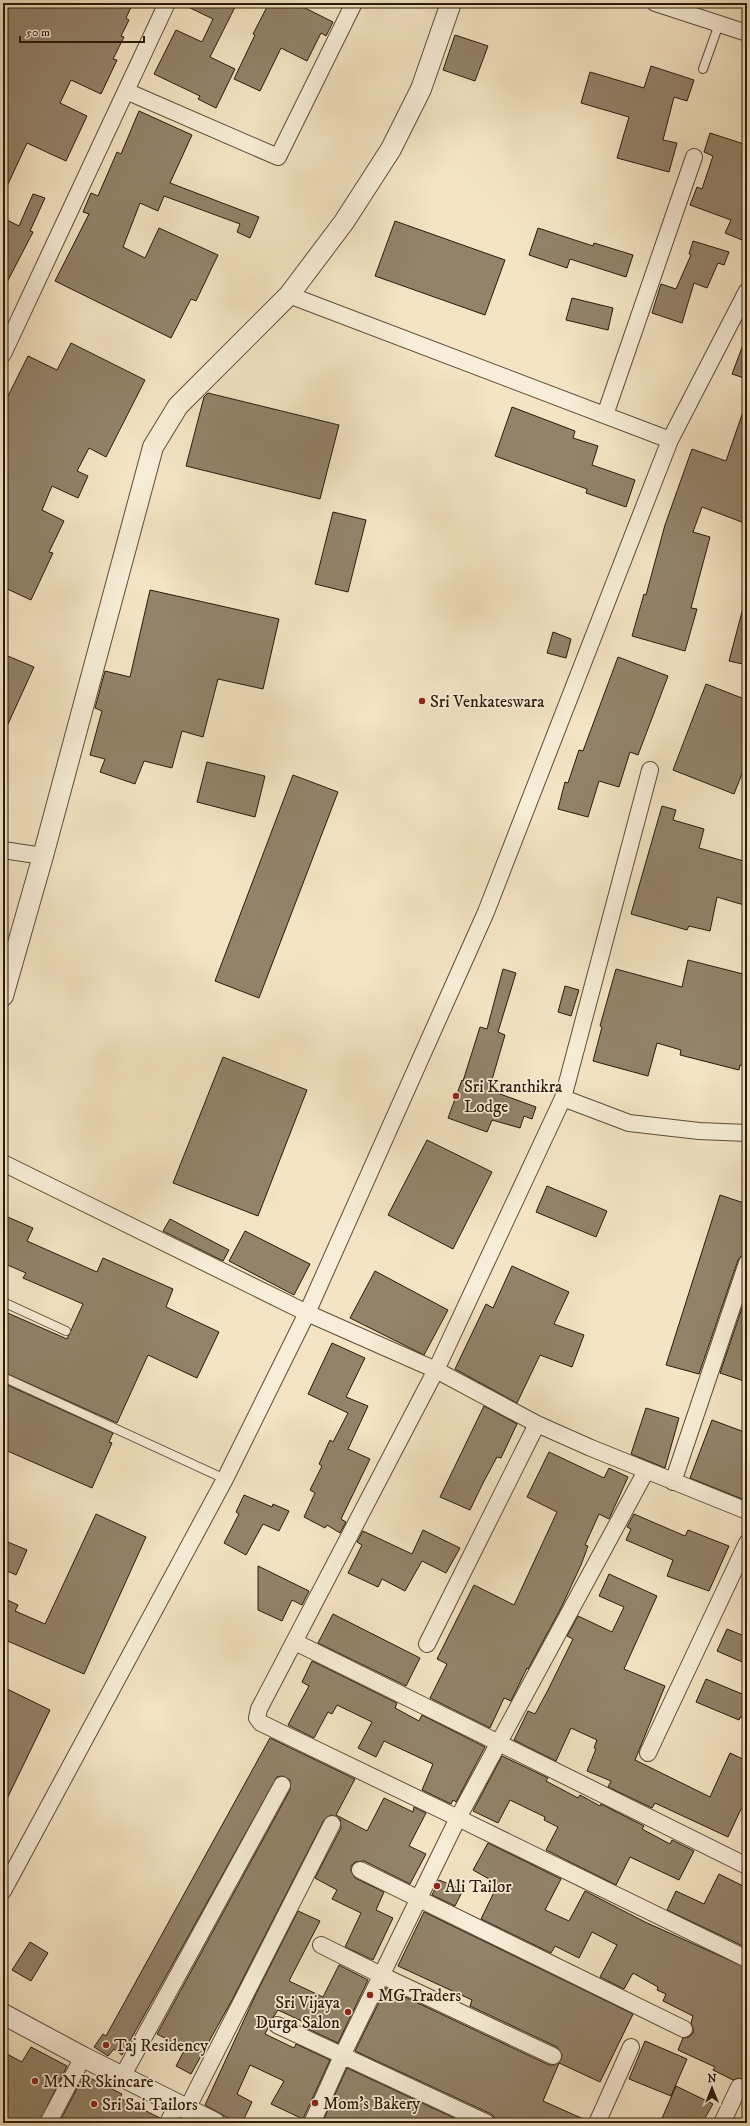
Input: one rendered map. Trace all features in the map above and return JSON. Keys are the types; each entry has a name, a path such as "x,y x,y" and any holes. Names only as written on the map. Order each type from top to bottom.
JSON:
{"street":[{"path":"3,354 167,3"},
{"path":"126,91 278,157 354,3"},
{"path":"3,996 43,856 153,447 178,406 289,295 344,222 391,149 421,90 451,3"},
{"path":"655,3 747,33"},
{"path":"605,415 694,157"},
{"path":"3,1891 225,1479 307,1313 486,912 670,440 747,291"},
{"path":"289,295 670,440"},
{"path":"650,770 563,1098 436,1370 259,1709 257,1718 262,1723 747,1959"},
{"path":"3,850 43,856"},
{"path":"563,1098 629,1123 699,1131 747,1133"},
{"path":"3,1164 307,1313 436,1370 536,1424 646,1471 747,1511"},
{"path":"673,1482 747,1263"},
{"path":"427,1644 536,1424"},
{"path":"312,2123 342,2056 417,1899 458,1818 497,1743 646,1471"},
{"path":"648,1753 747,1543"},
{"path":"295,1642 747,1866"},
{"path":"122,2077 282,1785"},
{"path":"168,2123 182,2106 332,1824"},
{"path":"360,1870 684,2029"},
{"path":"321,1945 553,2056"},
{"path":"3,2014 83,2057 215,2123"},
{"path":"277,2025 487,2123"},
{"path":"597,2123 631,2047"},
{"path":"48,2123 83,2057"},
{"path":"722,2123 739,2087"}],"lane":[{"path":"703,69 719,24"},
{"path":"3,1302 66,1331"},
{"path":"3,1377 225,1479"}],"building":[{"path":"3,3 133,3 126,18 129,20 121,36 124,37 113,59 117,60 101,94 71,80 60,103 87,116 66,161 27,143 3,195"},
{"path":"180,3 237,3 210,57 235,69 216,108 198,99 200,96 154,74 176,30 202,42 213,19"},
{"path":"269,3 295,3 333,22 326,36 321,33 307,61 281,48 260,91 234,79 255,35 253,34"},
{"path":"455,35 488,46 475,81 443,70"},
{"path":"651,66 694,80 687,101 674,97 663,140 677,143 669,172 617,158 629,117 581,103 590,72 644,88"},
{"path":"139,111 192,135 170,183 259,217 250,238 237,232 240,224 164,196 158,211 140,203 123,247 145,258 159,228 218,255 196,301 191,299 171,338 55,281 89,214 83,212 91,193 98,196 117,152 121,154"},
{"path":"710,133 747,145 747,242 725,233 731,220 690,205 697,187 702,189 713,156 704,152"},
{"path":"33,194 45,198 30,231 33,232 3,290 3,218 19,226"},
{"path":"395,221 505,260 485,315 375,276"},
{"path":"538,228 593,246 594,243 633,255 626,277 570,259 567,268 529,255"},
{"path":"693,241 729,252 724,265 718,263 707,288 694,283 682,323 652,313 661,284 676,289 691,255 689,254"},
{"path":"572,298 613,308 608,330 566,320"},
{"path":"747,337 747,379 732,374"},
{"path":"71,343 145,380 106,457 89,448 77,471 88,476 78,498 52,486 42,510 64,521 49,552 53,553 31,600 3,587 3,406 28,356 57,370"},
{"path":"208,393 339,425 320,499 186,466 204,397"},
{"path":"745,406 747,407 747,524 702,507 693,532 710,537 691,608 697,609 685,651 632,636 644,594 646,595 665,525 692,449 726,461"},
{"path":"512,407 575,431 573,438 598,446 592,465 635,480 626,507 586,493 587,489 495,456"},
{"path":"333,512 366,520 348,592 315,584"},
{"path":"150,590 279,619 263,689 218,679 203,737 182,731 172,768 144,761 135,784 100,772 105,759 90,755 102,711 95,708 105,671 130,677"},
{"path":"743,608 747,609 747,665 729,661"},
{"path":"553,632 571,639 566,658 547,653"},
{"path":"3,654 34,667 3,735"},
{"path":"618,657 668,676 638,755 630,752 619,787 599,781 588,817 558,809 565,782 568,783 579,750 583,751"},
{"path":"706,684 747,700 747,761 734,794 673,770"},
{"path":"207,762 265,776 255,817 197,802"},
{"path":"293,775 338,792 259,998 215,981"},
{"path":"662,806 676,810 673,820 704,829 699,848 747,862 747,896 744,905 717,897 710,931 689,926 687,930 631,914"},
{"path":"688,960 747,975 747,1066 740,1065 739,1070 680,1055 681,1050 657,1043 648,1076 593,1061 602,1027 600,1026 616,969 682,987"},
{"path":"503,969 516,973 498,1032 505,1035 489,1090 536,1107 532,1119 524,1116 520,1128 492,1120 487,1132 448,1118 462,1080 463,1081 480,1027 487,1029"},
{"path":"565,986 579,990 571,1016 558,1012"},
{"path":"223,1057 307,1090 258,1216 173,1183"},
{"path":"427,1140 492,1172 453,1249 388,1215"},
{"path":"547,1186 607,1211 596,1237 536,1212"},
{"path":"720,1195 747,1204 747,1226 742,1243 747,1244 747,1254 741,1256 738,1260 699,1374 666,1365"},
{"path":"3,1215 33,1228 27,1241 97,1272 103,1258 173,1289 166,1307 219,1332 197,1378 148,1355 117,1423 3,1372 3,1311 67,1339 83,1304 23,1278 26,1273 3,1263"},
{"path":"170,1219 229,1250 223,1261 163,1231"},
{"path":"245,1231 310,1264 294,1295 229,1261"},
{"path":"512,1266 569,1292 554,1324 584,1335 572,1367 540,1355 517,1403 455,1369 486,1304 493,1308"},
{"path":"375,1271 448,1310 424,1355 350,1318"},
{"path":"747,1293 747,1382 720,1373"},
{"path":"332,1343 365,1358 346,1397 368,1406 348,1449 370,1459 341,1519 346,1522 340,1533 327,1525 325,1528 304,1517 315,1493 310,1490 322,1466 319,1464 330,1440 333,1442 348,1413 308,1394"},
{"path":"3,1383 113,1433 109,1442 112,1443 92,1488 3,1449"},
{"path":"484,1406 517,1424 501,1458 497,1457 470,1510 440,1497"},
{"path":"646,1408 679,1418 665,1468 631,1454"},
{"path":"712,1420 747,1433 747,1501 690,1478"},
{"path":"549,1452 604,1478 609,1468 628,1477 609,1519 599,1514 585,1545 588,1546 581,1565 561,1608 528,1669 527,1668 511,1701 504,1698 490,1728 430,1698 447,1664 437,1659 474,1585 514,1605 557,1512 527,1497"},
{"path":"244,1495 272,1507 273,1504 289,1511 279,1531 263,1524 246,1555 224,1543 239,1514 236,1512"},
{"path":"96,1514 146,1537 84,1674 3,1639 3,1598 18,1605 15,1611 45,1624"},
{"path":"634,1514 685,1536 688,1530 729,1546 709,1591 667,1576 673,1560 626,1540 631,1529 627,1527"},
{"path":"423,1530 460,1548 446,1573 422,1561 405,1591 382,1579 378,1587 348,1573 362,1545 357,1542 363,1531 412,1554"},
{"path":"3,1540 27,1550 16,1575 3,1569"},
{"path":"258,1566 309,1591 302,1605 292,1600 282,1621 258,1610"},
{"path":"609,1574 657,1596 624,1669 665,1686 635,1760 710,1797 730,1753 747,1761 747,1811 741,1809 728,1837 655,1803 652,1808 608,1787 611,1781 587,1771 596,1749 594,1748 597,1740 571,1728 556,1761 514,1740 528,1711 535,1714 548,1690 573,1639 567,1636 578,1616 612,1632 624,1607 599,1596"},
{"path":"333,1614 420,1658 406,1686 318,1643"},
{"path":"727,1629 747,1637 747,1664 717,1651"},
{"path":"312,1661 397,1703 395,1708 419,1721 422,1715 485,1747 456,1802 453,1800 451,1804 422,1790 433,1764 384,1741 376,1757 358,1748 372,1722 337,1705 332,1714 328,1712 314,1738 288,1725 309,1686 302,1682"},
{"path":"706,1679 747,1696 747,1720 740,1717 739,1720 696,1702"},
{"path":"3,1687 50,1710 3,1807"},
{"path":"270,1738 355,1779 336,1815 367,1831 384,1798 413,1812 414,1807 426,1813 409,1846 426,1854 410,1884 364,1861 355,1862 351,1866 351,1871 355,1878 384,1892 376,1910 393,1918 373,1960 345,1947 361,1913 332,1899 337,1890 315,1878 341,1828 340,1819 331,1815 324,1820 232,2000 191,2074 176,2066 185,2049 157,2034 290,1790 290,1780 282,1776 277,1777 122,2055 114,2049 108,2056 94,2047 103,2034 106,2036"},
{"path":"502,1756 548,1778 546,1781 578,1798 580,1795 644,1826 642,1829 670,1844 672,1840 694,1851 679,1880 630,1857 616,1885 546,1850 558,1827 544,1820 545,1817 510,1800 498,1823 473,1811"},
{"path":"488,1843 561,1879 545,1910 569,1921 585,1891 645,1922 747,1968 747,2082 739,2078 733,2080 713,2070 715,2067 678,2050 683,2038 689,2037 693,2033 691,2023 693,2016 663,2001 666,1994 657,1990 658,1987 633,1973 624,1989 600,1977 617,1945 592,1932 579,1958 555,1946 551,1953 481,1919 498,1884 473,1870"},
{"path":"719,1874 747,1888 747,1948 667,1910 676,1891 704,1904"},
{"path":"439,1880 463,1890 455,1906 432,1895"},
{"path":"298,1911 320,1921 289,1981 323,1997 339,1965 368,1980 338,2043 304,2027 306,2023 278,2010 269,2021 265,2034 294,2048 296,2044 330,2060 303,2119 271,2104 284,2081 250,2065 237,2094 252,2102 242,2123 237,2123 205,2105 256,1994"},
{"path":"424,1912 633,2014 600,2082 559,2063 543,2101 588,2121 588,2123 496,2123 495,2118 491,2114 355,2051 386,1988 549,2065 554,2065 561,2060 562,2055 557,2047 470,2006 472,2000 398,1966"},
{"path":"30,1942 48,1953 31,1981 12,1970"},
{"path":"645,2041 687,2059 671,2096 629,2079"},
{"name":"M.N.R Skincare","path":"31,2047 67,2066 39,2123 3,2123 3,2052 22,2062"},
{"path":"347,2068 465,2123 322,2123"},
{"name":"Sri Sai Tailors","path":"84,2075 122,2094 120,2098 160,2118 159,2123 59,2123"},
{"path":"676,2086 713,2104 702,2123 660,2123"}],"place":[{"name":"Sri Venkateswara","path":"422,701"},
{"name":"Sri Kranthikra Lodge","path":"456,1096"},
{"name":"Ali Tailor","path":"437,1886"},
{"name":"MG Traders","path":"370,1995"},
{"name":"Sri Vijaya Durga Salon","path":"348,2012"},
{"name":"Taj Residency","path":"106,2045"},
{"name":"M.N.R Skincare","path":"35,2081"},
{"name":"Mom's Bakery","path":"315,2103"},
{"name":"Sri Sai Tailors","path":"94,2104"}]}
